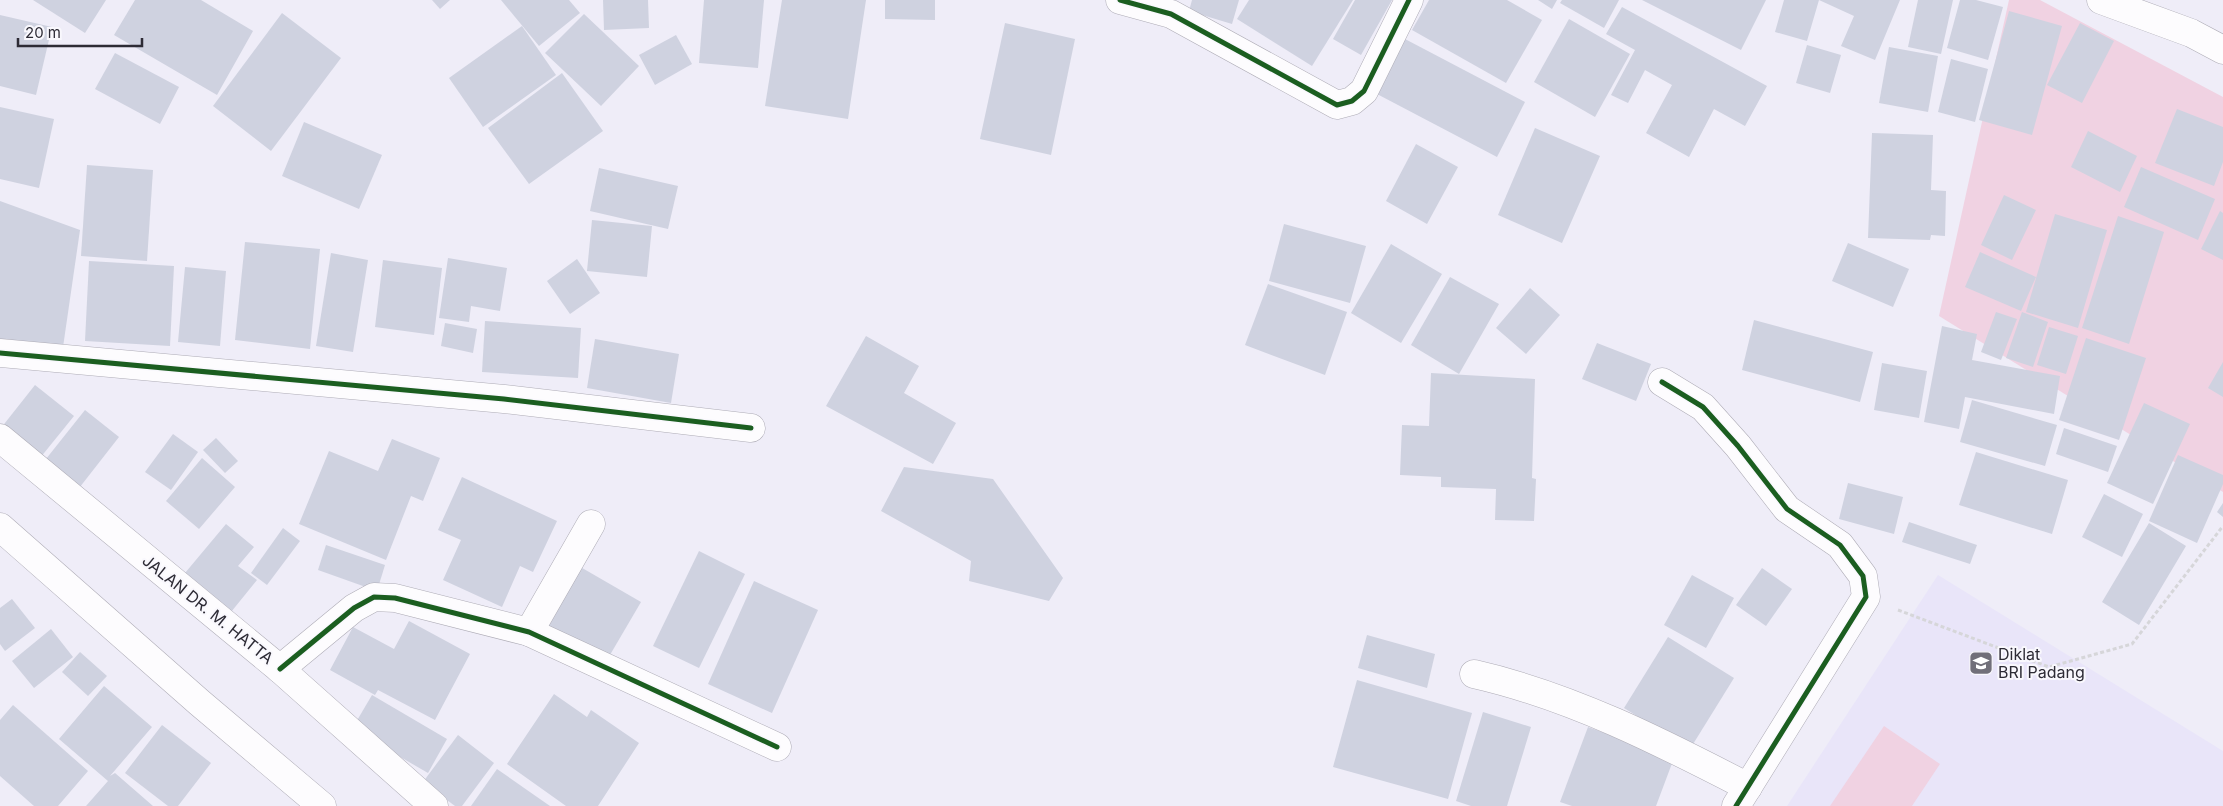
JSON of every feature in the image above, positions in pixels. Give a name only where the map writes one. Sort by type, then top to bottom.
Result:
[{"type":"street","points":[[1120,0],[1171,14],[1337,105],[1352,101],[1364,91],[1409,0]]},
{"type":"street","points":[[2101,0],[2191,32],[2223,50]]},
{"type":"street","points":[[0,353],[484,397],[751,428]]},
{"type":"street","points":[[1474,674],[1529,689],[1608,719],[1679,751],[1742,797],[1866,597],[1863,576],[1852,558],[1840,545],[1787,509],[1738,446],[1702,407],[1662,382]]},
{"type":"street","name":"JALAN DR. M. HATTA","points":[[0,438],[280,669],[434,806]]},
{"type":"street","points":[[529,632],[591,524]]},
{"type":"street","points":[[0,527],[200,703],[322,806]]},
{"type":"street","points":[[280,669],[354,608],[374,598],[395,598],[529,632],[777,747]]},
{"type":"path","points":[[1866,597],[2049,667],[2132,644],[2223,526]]},
{"type":"shaded area","points":[[2009,0],[2040,0],[2223,97],[2223,492],[1939,316]]},
{"type":"shaded area","name":"Diklat BRI Padang","points":[[1938,575],[2223,751],[2223,806],[1787,806]]},
{"type":"shaded area","points":[[1884,726],[1940,764],[1912,806],[1830,806]]},
{"type":"building","points":[[33,0],[106,0],[85,33]]},
{"type":"building","points":[[135,0],[201,0],[253,31],[217,95],[114,35]]},
{"type":"building","points":[[432,0],[450,0],[440,9]]},
{"type":"building","points":[[501,0],[569,0],[580,13],[539,46]]},
{"type":"building","points":[[603,0],[648,0],[649,28],[604,30]]},
{"type":"building","points":[[704,0],[764,0],[758,68],[699,63]]},
{"type":"building","points":[[782,0],[866,0],[848,119],[765,106]]},
{"type":"building","points":[[885,0],[935,0],[935,20],[885,19]]},
{"type":"building","points":[[1192,0],[1239,0],[1232,24],[1189,11]]},
{"type":"building","points":[[1249,0],[1353,0],[1312,66],[1237,19]]},
{"type":"building","points":[[1355,0],[1392,0],[1361,55],[1333,39]]},
{"type":"building","points":[[1429,0],[1507,0],[1542,20],[1506,83],[1412,30]]},
{"type":"building","points":[[1538,0],[1557,0],[1552,9]]},
{"type":"building","points":[[1562,0],[1619,0],[1604,28],[1560,3]]},
{"type":"building","points":[[1642,0],[1766,0],[1741,50]]},
{"type":"building","points":[[1784,0],[1819,0],[1807,41],[1775,32]]},
{"type":"building","points":[[1819,0],[1900,0],[1875,60],[1841,46],[1854,16]]},
{"type":"building","points":[[1918,0],[1953,0],[1941,54],[1908,47]]},
{"type":"building","points":[[1960,0],[1976,0],[2003,7],[1988,60],[1947,48]]},
{"type":"building","points":[[1622,7],[1767,86],[1745,126],[1714,109],[1689,157],[1646,133],[1672,85],[1645,70],[1628,103],[1611,95],[1635,50],[1606,34]]},
{"type":"building","points":[[2009,11],[2062,26],[2032,135],[1979,120]]},
{"type":"building","points":[[282,13],[341,58],[271,151],[213,106]]},
{"type":"building","points":[[584,14],[639,66],[601,106],[545,53]]},
{"type":"building","points":[[0,15],[52,27],[36,95],[0,86]]},
{"type":"building","points":[[1569,19],[1630,54],[1595,117],[1534,82]]},
{"type":"building","points":[[1005,23],[1075,39],[1051,155],[980,139]]},
{"type":"building","points":[[2080,23],[2114,41],[2082,103],[2047,85]]},
{"type":"building","points":[[522,26],[556,75],[483,127],[449,78]]},
{"type":"building","points":[[676,35],[692,64],[655,85],[639,55]]},
{"type":"building","points":[[1405,39],[1525,102],[1497,157],[1377,94]]},
{"type":"building","points":[[1807,45],[1841,55],[1830,93],[1796,83]]},
{"type":"building","points":[[1889,47],[1938,56],[1928,112],[1879,103]]},
{"type":"building","points":[[115,53],[179,87],[160,124],[95,89]]},
{"type":"building","points":[[1951,59],[1988,69],[1975,122],[1938,112]]},
{"type":"building","points":[[562,73],[603,131],[529,184],[488,128]]},
{"type":"building","points":[[0,107],[54,119],[39,188],[0,179]]},
{"type":"building","points":[[2177,109],[2223,127],[2223,162],[2214,186],[2155,163]]},
{"type":"building","points":[[304,122],[382,155],[359,209],[282,176]]},
{"type":"building","points":[[1535,128],[1600,156],[1562,243],[1498,215]]},
{"type":"building","points":[[2088,131],[2137,156],[2120,192],[2071,167]]},
{"type":"building","points":[[1872,133],[1933,135],[1931,190],[1946,191],[1945,236],[1931,235],[1930,240],[1868,238]]},
{"type":"building","points":[[1416,144],[1458,167],[1427,224],[1386,201]]},
{"type":"building","points":[[87,165],[153,170],[147,261],[81,256]]},
{"type":"building","points":[[2141,167],[2215,199],[2198,240],[2124,207]]},
{"type":"building","points":[[599,168],[678,186],[668,229],[590,211]]},
{"type":"building","points":[[2004,195],[2036,210],[2012,260],[1981,245]]},
{"type":"building","points":[[0,201],[80,230],[62,354],[0,339]]},
{"type":"building","points":[[2220,211],[2223,213],[2223,260],[2201,249]]},
{"type":"building","points":[[2055,214],[2107,230],[2078,328],[2026,312]]},
{"type":"building","points":[[2118,216],[2164,232],[2129,344],[2082,328]]},
{"type":"building","points":[[592,220],[652,226],[647,277],[587,271]]},
{"type":"building","points":[[1284,224],[1366,246],[1350,303],[1269,281]]},
{"type":"building","points":[[245,242],[320,249],[310,349],[235,340]]},
{"type":"building","points":[[1848,243],[1909,269],[1893,307],[1832,281]]},
{"type":"building","points":[[1391,244],[1442,274],[1401,343],[1351,313]]},
{"type":"building","points":[[1980,252],[2036,277],[2021,311],[1965,287]]},
{"type":"building","points":[[331,253],[368,260],[353,352],[316,346]]},
{"type":"building","points":[[448,258],[507,268],[500,311],[471,306],[469,322],[439,318]]},
{"type":"building","points":[[577,259],[600,293],[570,314],[547,281]]},
{"type":"building","points":[[383,260],[442,268],[434,335],[375,327]]},
{"type":"building","points":[[89,261],[174,266],[170,346],[85,341]]},
{"type":"building","points":[[185,267],[226,271],[220,346],[178,342]]},
{"type":"building","points":[[1450,277],[1499,304],[1459,374],[1411,345]]},
{"type":"building","points":[[1268,284],[1347,312],[1325,375],[1245,345]]},
{"type":"building","points":[[1530,288],[1560,315],[1526,354],[1496,328]]},
{"type":"building","points":[[1996,312],[2017,319],[2001,360],[1981,352]]},
{"type":"building","points":[[2022,312],[2048,322],[2033,367],[2006,358]]},
{"type":"building","points":[[1754,320],[1873,352],[1860,402],[1742,370]]},
{"type":"building","points":[[485,321],[581,328],[578,378],[482,372]]},
{"type":"building","points":[[445,323],[477,329],[473,353],[441,346]]},
{"type":"building","points":[[1942,326],[1977,334],[1972,360],[2060,376],[2054,414],[1965,397],[1959,429],[1924,422]]},
{"type":"building","points":[[2049,327],[2078,336],[2066,374],[2037,365]]},
{"type":"building","points":[[866,336],[919,366],[904,393],[956,423],[933,464],[826,406]]},
{"type":"building","points":[[2086,338],[2146,358],[2119,440],[2059,420]]},
{"type":"building","points":[[595,339],[679,354],[671,403],[587,388]]},
{"type":"building","points":[[1597,343],[1651,364],[1636,401],[1582,379]]},
{"type":"building","points":[[2223,362],[2223,397],[2208,388]]},
{"type":"building","points":[[1882,363],[1927,371],[1919,418],[1874,410]]},
{"type":"building","points":[[1431,373],[1535,379],[1532,478],[1536,479],[1534,521],[1495,520],[1496,489],[1441,487],[1441,477],[1400,475],[1402,425],[1429,426]]},
{"type":"building","points":[[35,385],[74,416],[40,458],[1,428]]},
{"type":"building","points":[[1972,400],[2057,425],[2045,466],[1960,442]]},
{"type":"building","points":[[2144,403],[2190,424],[2153,504],[2107,483]]},
{"type":"building","points":[[85,410],[119,437],[76,492],[42,464]]},
{"type":"building","points":[[2064,428],[2117,446],[2108,472],[2056,454]]},
{"type":"building","points":[[173,434],[198,452],[171,490],[145,472]]},
{"type":"building","points":[[216,438],[238,461],[225,473],[203,450]]},
{"type":"building","points":[[392,439],[440,458],[423,501],[411,496],[386,560],[299,524],[329,451],[378,471]]},
{"type":"building","points":[[1976,452],[2068,480],[2052,534],[1959,505]]},
{"type":"building","points":[[2178,455],[2223,475],[2223,484],[2197,543],[2149,521]]},
{"type":"building","points":[[202,458],[235,487],[199,529],[166,501]]},
{"type":"building","points":[[904,467],[993,479],[1063,578],[1049,601],[969,581],[971,561],[881,511]]},
{"type":"building","points":[[462,477],[557,521],[533,572],[520,566],[502,607],[443,580],[461,540],[438,530]]},
{"type":"building","points":[[1848,483],[1903,497],[1894,534],[1839,519]]},
{"type":"building","points":[[2104,494],[2143,514],[2122,557],[2082,537]]},
{"type":"building","points":[[2223,503],[2223,517],[2217,512]]},
{"type":"building","points":[[1909,522],[1977,545],[1970,564],[1902,542]]},
{"type":"building","points":[[2149,523],[2186,546],[2139,625],[2102,602]]},
{"type":"building","points":[[226,524],[254,547],[238,566],[257,580],[227,617],[180,579]]},
{"type":"building","points":[[283,528],[300,541],[267,585],[251,573]]},
{"type":"building","points":[[326,545],[385,565],[377,591],[318,570]]},
{"type":"building","points":[[699,551],[745,574],[699,668],[653,646]]},
{"type":"building","points":[[577,565],[641,602],[607,660],[543,623]]},
{"type":"building","points":[[1762,568],[1792,589],[1766,626],[1736,605]]},
{"type":"building","points":[[1692,575],[1734,598],[1706,648],[1664,625]]},
{"type":"building","points":[[754,581],[818,610],[772,713],[708,684]]},
{"type":"building","points":[[12,599],[35,628],[5,651],[0,644],[0,608]]},
{"type":"building","points":[[409,621],[470,654],[435,720],[378,690],[375,695],[330,670],[353,627],[394,649]]},
{"type":"building","points":[[51,629],[73,657],[34,688],[12,661]]},
{"type":"building","points":[[1367,635],[1435,654],[1427,688],[1358,668]]},
{"type":"building","points":[[1668,637],[1734,678],[1690,749],[1624,708]]},
{"type":"building","points":[[80,652],[107,676],[88,696],[62,672]]},
{"type":"building","points":[[1357,680],[1472,713],[1448,799],[1333,767]]},
{"type":"building","points":[[104,686],[152,727],[110,776],[115,773],[153,806],[86,806],[108,781],[59,739]]},
{"type":"building","points":[[554,694],[587,717],[591,710],[639,743],[598,806],[566,806],[507,764]]},
{"type":"building","points":[[372,695],[447,739],[428,773],[352,729]]},
{"type":"building","points":[[13,705],[88,771],[58,806],[34,806],[0,776],[0,720]]},
{"type":"building","points":[[1483,712],[1531,727],[1507,806],[1471,806],[1456,801]]},
{"type":"building","points":[[162,725],[211,763],[178,806],[168,806],[125,773]]},
{"type":"building","points":[[1588,727],[1674,758],[1656,806],[1572,806],[1560,802]]},
{"type":"building","points":[[458,735],[494,763],[462,806],[455,806],[423,782]]},
{"type":"building","points":[[497,769],[550,806],[471,806]]},
{"type":"cycle path","points":[[1120,0],[1171,14],[1337,105],[1352,101],[1364,91],[1409,0]]},
{"type":"cycle path","points":[[0,353],[504,399],[751,428]]},
{"type":"cycle path","points":[[1662,382],[1703,407],[1738,446],[1787,509],[1840,545],[1863,576],[1866,597],[1736,806]]},
{"type":"cycle path","points":[[280,669],[354,608],[374,597],[395,598],[529,632],[777,747]]},
{"type":"place","name":"Diklat BRI Padang","points":[[1981,663]]}]
